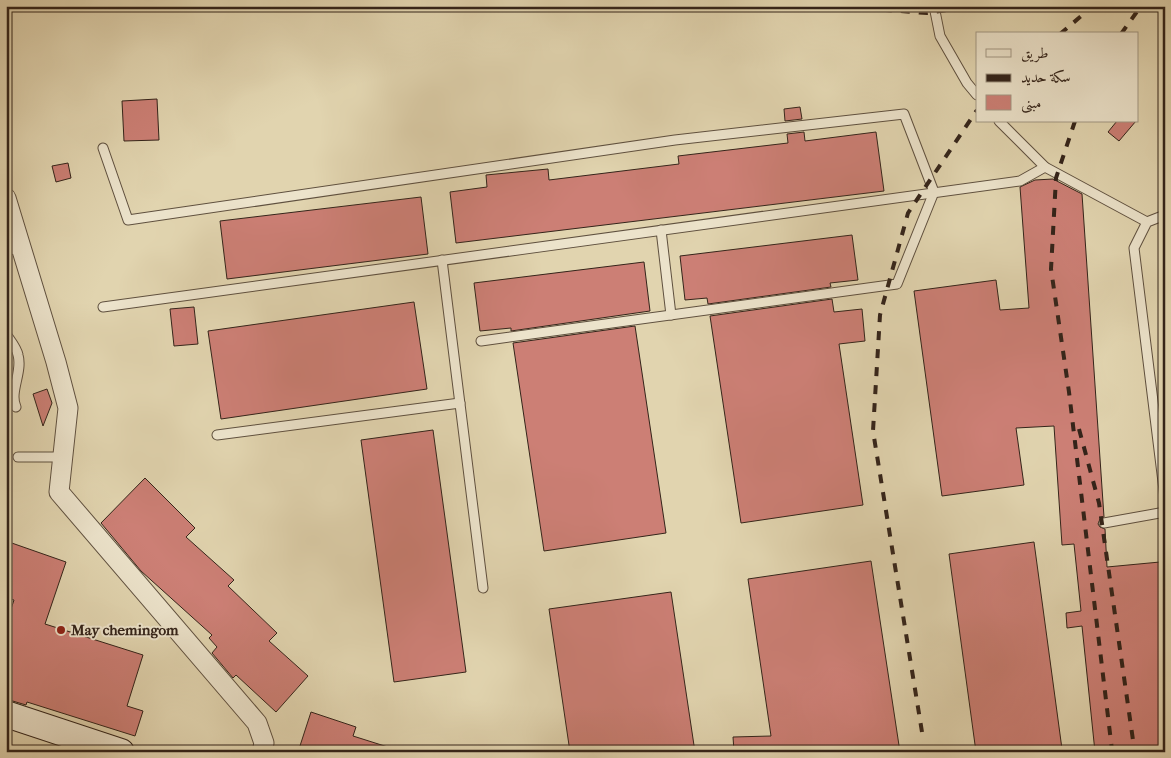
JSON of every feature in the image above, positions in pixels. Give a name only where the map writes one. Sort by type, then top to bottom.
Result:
[{"type":"street","points":[[6,198],[13,248],[56,362],[68,408],[59,492],[257,723],[264,743],[262,752]]},
{"type":"street","points":[[6,714],[121,752]]},
{"type":"lane","points":[[934,6],[940,36],[967,83],[976,94]]},
{"type":"lane","points":[[103,148],[128,220],[675,140],[904,114],[934,192],[897,284],[482,341]]},
{"type":"lane","points":[[1000,122],[1045,168],[1147,222]]},
{"type":"lane","points":[[103,307],[1020,180],[1045,168]]},
{"type":"lane","points":[[1165,215],[1147,222],[1134,248],[1165,498]]},
{"type":"lane","points":[[661,230],[670,315]]},
{"type":"lane","points":[[442,260],[483,588]]},
{"type":"lane","points":[[6,334],[18,355],[18,377],[13,401],[16,407]]},
{"type":"lane","points":[[217,435],[460,404]]},
{"type":"lane","points":[[18,457],[63,457]]},
{"type":"lane","points":[[1104,523],[1165,512]]},
{"type":"building","points":[[157,99],[159,140],[124,141],[122,101]]},
{"type":"building","points":[[800,107],[802,119],[785,121],[784,109]]},
{"type":"building","points":[[1116,122],[1135,122],[1119,141],[1108,132]]},
{"type":"building","points":[[804,132],[805,141],[876,132],[884,191],[456,243],[450,192],[487,187],[486,175],[548,169],[549,180],[679,164],[678,156],[788,143],[787,134]]},
{"type":"building","points":[[68,163],[71,178],[56,182],[52,166]]},
{"type":"building","points":[[1053,179],[1082,194],[1104,517],[1100,519],[1098,524],[1105,529],[1107,567],[1160,562],[1165,610],[1165,752],[1095,752],[1082,626],[1067,628],[1066,613],[1081,611],[1074,544],[1062,545],[1054,426],[1016,428],[1024,485],[942,496],[914,291],[996,280],[1000,310],[1029,308],[1020,187],[1035,180]]},
{"type":"building","points":[[421,197],[428,254],[227,279],[220,221]]},
{"type":"building","points":[[852,235],[858,280],[830,283],[831,287],[708,304],[707,298],[685,300],[680,256]]},
{"type":"building","points":[[644,262],[650,311],[511,331],[511,328],[480,331],[474,283]]},
{"type":"building","points":[[832,299],[834,312],[862,309],[865,341],[839,344],[863,505],[741,523],[710,316]]},
{"type":"building","points":[[414,302],[427,389],[221,419],[208,331]]},
{"type":"building","points":[[194,307],[198,344],[174,346],[170,309]]},
{"type":"building","points":[[635,326],[666,533],[544,551],[513,343]]},
{"type":"building","points":[[47,389],[52,403],[43,426],[33,394]]},
{"type":"building","points":[[433,430],[466,672],[394,682],[361,440]]},
{"type":"building","points":[[145,478],[195,528],[186,537],[234,580],[228,586],[277,633],[269,641],[308,676],[276,712],[236,675],[233,678],[212,653],[217,647],[209,638],[212,635],[141,571],[101,523]]},
{"type":"building","points":[[6,541],[66,562],[45,624],[143,655],[127,706],[143,711],[135,736],[27,702],[26,705],[6,699],[6,624],[14,600],[6,598]]},
{"type":"building","points":[[1034,542],[1062,749],[1045,752],[976,752],[949,554]]},
{"type":"building","points":[[871,561],[900,752],[734,751],[733,737],[771,736],[748,579]]},
{"type":"building","points":[[671,592],[695,752],[570,752],[549,609]]},
{"type":"building","points":[[311,712],[356,727],[353,736],[391,748],[391,752],[298,752]]},
{"type":"railway","points":[[829,6],[927,13],[973,6]]},
{"type":"railway","points":[[1062,32],[1093,6]]},
{"type":"railway","points":[[1122,32],[1141,6]]},
{"type":"railway","points":[[922,732],[873,431],[880,315],[908,213],[976,111]]},
{"type":"railway","points":[[1075,122],[1056,178],[1051,269],[1069,392],[1112,750]]},
{"type":"railway","points":[[1079,429],[1099,503],[1134,747]]},
{"type":"place","name":"May chemingom","points":[[61,630]]}]
